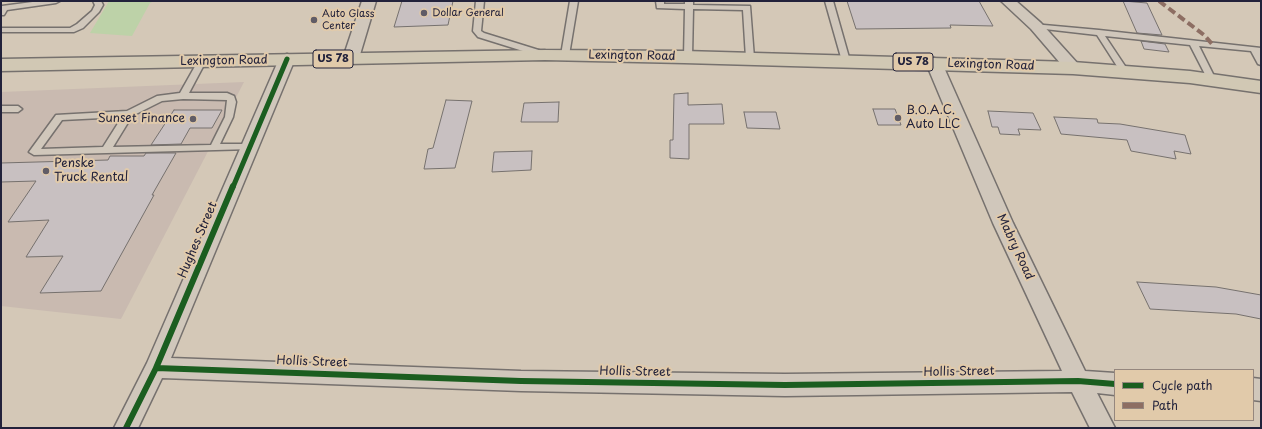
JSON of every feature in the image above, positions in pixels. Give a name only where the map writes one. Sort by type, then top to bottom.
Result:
[{"type":"highway","name":"Lexington Road","points":[[1,65],[545,55],[750,58],[1073,68],[1212,80],[1261,87]]},
{"type":"street","points":[[351,58],[369,1]]},
{"type":"street","points":[[1008,1],[1036,26],[1073,68]]},
{"type":"street","name":"Hughes Street","points":[[126,428],[156,368],[287,60]]},
{"type":"street","name":"Mabry Road","points":[[934,63],[1003,223],[1078,381],[1103,428]]},
{"type":"street","name":"Hollis Street","points":[[156,368],[521,381],[785,385],[1078,381],[1114,384]]},
{"type":"lane","points":[[1,13],[6,8],[56,1]]},
{"type":"lane","points":[[1,30],[71,30],[80,26],[95,12],[99,5],[97,1]]},
{"type":"lane","points":[[480,1],[477,31],[481,35],[545,55]]},
{"type":"lane","points":[[565,55],[574,1]]},
{"type":"lane","points":[[829,1],[846,61]]},
{"type":"lane","points":[[660,4],[747,4],[750,58]]},
{"type":"lane","points":[[688,57],[689,4]]},
{"type":"lane","points":[[1036,26],[1258,50],[1261,62]]},
{"type":"lane","points":[[1099,32],[1125,72]]},
{"type":"lane","points":[[1193,42],[1212,80]]},
{"type":"lane","points":[[183,96],[202,61]]},
{"type":"lane","points":[[214,148],[229,117],[232,102],[231,98],[227,96],[183,96],[160,98],[129,114],[59,116],[34,152],[106,150],[214,148],[249,147]]},
{"type":"lane","points":[[1,109],[18,109]]},
{"type":"lane","points":[[106,150],[129,114]]},
{"type":"shaded area","points":[[244,82],[121,319],[1,306],[1,92]]},
{"type":"green space","points":[[109,1],[154,1],[150,3],[132,36],[90,33]]},
{"type":"building","name":"Dollar General","points":[[402,1],[453,1],[448,25],[394,27]]},
{"type":"building","points":[[847,1],[979,1],[993,26],[950,25],[951,28],[856,29]]},
{"type":"building","points":[[1123,1],[1147,3],[1162,35],[1137,33]]},
{"type":"building","points":[[1141,41],[1165,44],[1169,52],[1144,49]]},
{"type":"building","points":[[688,93],[688,105],[722,104],[724,124],[689,124],[689,159],[670,158],[670,140],[673,140],[674,94]]},
{"type":"building","points":[[446,100],[472,101],[455,168],[424,169],[428,149],[433,148]]},
{"type":"building","points":[[559,102],[558,122],[521,122],[524,103]]},
{"type":"building","points":[[873,109],[895,109],[901,125],[878,125]]},
{"type":"building","name":"Sunset Finance","points":[[174,110],[222,110],[212,128],[190,128],[181,144],[151,145]]},
{"type":"building","points":[[988,111],[1033,113],[1041,130],[1018,129],[1020,135],[1000,134],[998,127],[992,127]]},
{"type":"building","points":[[744,112],[776,112],[780,129],[747,128]]},
{"type":"building","points":[[1054,117],[1097,119],[1098,123],[1120,124],[1185,135],[1191,154],[1174,151],[1176,159],[1131,151],[1127,140],[1061,134]]},
{"type":"building","points":[[532,151],[531,170],[492,172],[494,152]]},
{"type":"building","points":[[146,153],[176,153],[101,291],[40,293],[63,256],[26,257],[49,220],[8,222],[36,181],[1,182],[1,163],[108,160],[110,156],[144,156]]},
{"type":"building","points":[[1137,282],[1216,287],[1261,295],[1261,319],[1236,314],[1150,309]]},
{"type":"marked path","points":[[1159,1],[1204,35],[1212,44]]},
{"type":"cycle path","points":[[126,428],[156,368],[287,59]]},
{"type":"cycle path","points":[[156,368],[521,381],[785,385],[1078,381],[1114,384]]},
{"type":"place","name":"Dollar General","points":[[424,13]]},
{"type":"place","name":"Auto Glass Center","points":[[314,20]]},
{"type":"place","name":"B.O.A.C. Auto LLC","points":[[898,118]]},
{"type":"place","name":"Sunset Finance","points":[[193,119]]},
{"type":"place","name":"Penske Truck Rental","points":[[46,171]]}]
